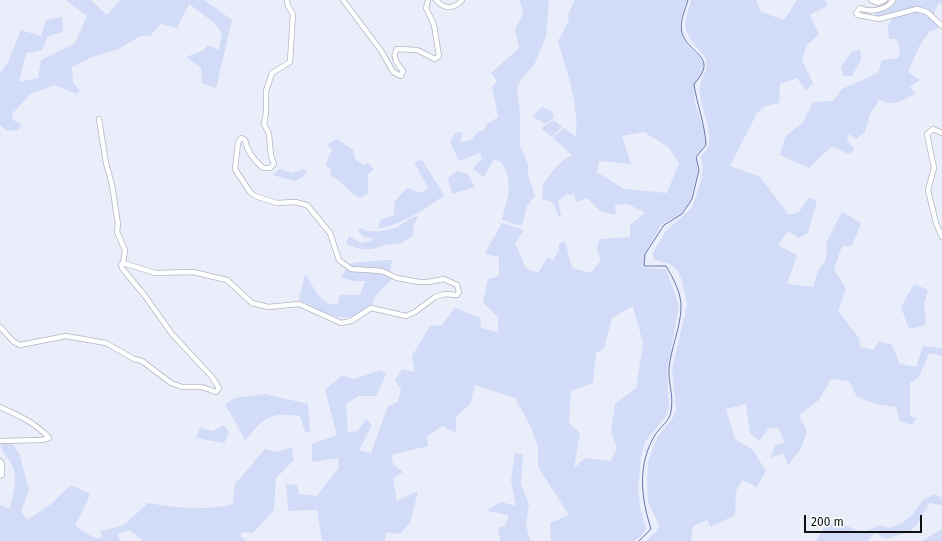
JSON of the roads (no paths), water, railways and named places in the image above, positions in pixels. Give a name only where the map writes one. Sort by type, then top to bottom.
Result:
[{"type":"street","points":[[123,263],[155,273],[187,271],[227,280],[252,303],[268,307],[299,304],[341,323],[351,321],[371,308],[406,316],[415,312],[435,297],[445,294],[457,295],[459,292],[457,285],[448,280],[419,282],[397,278],[382,271],[357,270],[346,266],[339,260],[330,233],[307,205],[295,202],[277,203],[256,196],[250,192],[235,169],[238,143],[241,138],[244,140],[252,157],[263,168],[270,168],[274,164],[271,156],[269,134],[264,124],[266,113],[266,96],[272,73],[290,62],[293,16],[288,0]]},
{"type":"street","points":[[343,0],[382,52],[393,72],[401,76],[403,71],[398,65],[395,56],[395,51],[397,49],[417,50],[435,59],[439,56],[434,25],[426,8],[428,0]]},
{"type":"street","points":[[436,0],[440,4],[449,8],[455,7],[462,0]]},
{"type":"street","points":[[871,0],[878,3],[886,0]]},
{"type":"street","points":[[893,0],[881,9],[866,11],[858,9],[856,13],[858,15],[876,19],[917,8],[927,12],[942,26]]},
{"type":"street","points":[[0,327],[14,342],[20,345],[66,336],[106,344],[134,359],[142,361],[170,383],[182,387],[202,387],[216,392],[219,388],[212,377],[172,334],[145,296],[122,268],[121,264],[123,263],[125,250],[116,232],[118,224],[99,119]]},
{"type":"street","points":[[942,133],[933,130],[927,134],[934,168],[928,190],[936,223],[942,237]]},
{"type":"street","points":[[0,407],[26,419],[38,427],[49,438],[42,440],[0,441]]},
{"type":"street","points":[[0,461],[3,471],[2,475],[0,476]]},
{"type":"waterway","points":[[639,541],[651,529],[643,493],[643,469],[649,446],[655,435],[670,415],[672,400],[669,368],[681,309],[679,292],[666,266],[644,266],[645,254],[664,225],[682,214],[692,199],[699,170],[696,157],[706,145],[694,84],[701,75],[704,67],[703,61],[685,40],[681,29],[688,0]]}]
